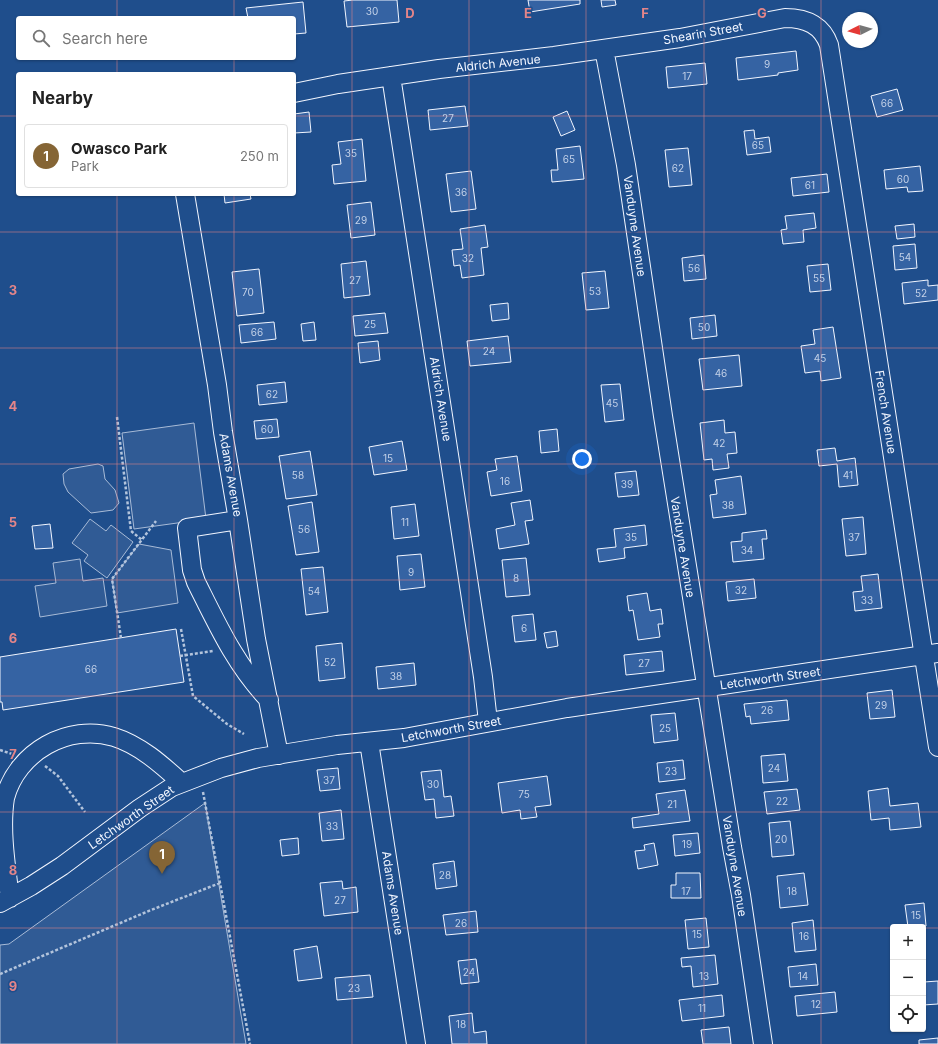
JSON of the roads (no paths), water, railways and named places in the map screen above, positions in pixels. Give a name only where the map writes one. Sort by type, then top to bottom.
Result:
[{"type":"street","name":"Shearin Street","points":[[604,49],[680,38],[785,18],[797,18],[816,26],[825,36],[829,46],[834,77]]},
{"type":"street","name":"Aldrich Avenue","points":[[296,93],[338,84],[391,76],[604,49]]},
{"type":"street","name":"Vanduyne Avenue","points":[[604,49],[626,165],[664,424],[763,1044]]},
{"type":"street","name":"Aldrich Avenue","points":[[391,76],[483,677],[488,722]]},
{"type":"street","name":"French Avenue","points":[[834,77],[931,654],[938,747]]},
{"type":"street","name":"Adams Avenue","points":[[185,196],[217,385],[231,485],[238,520],[256,638],[279,755]]},
{"type":"street","points":[[238,520],[186,528],[192,570],[196,582],[231,650],[251,682],[269,700]]},
{"type":"street","name":"Letchworth Street","points":[[5,900],[56,870],[140,808],[182,783],[229,766],[279,755],[337,745],[404,738],[488,722],[931,654]]},
{"type":"street","points":[[5,900],[3,811],[5,797],[19,769],[38,750],[64,737],[78,734],[105,735],[129,743],[164,766],[182,783]]},
{"type":"street","name":"Adams Avenue","points":[[369,742],[416,1044]]},
{"type":"place","name":"Owasco Park","points":[[162,874]]}]
